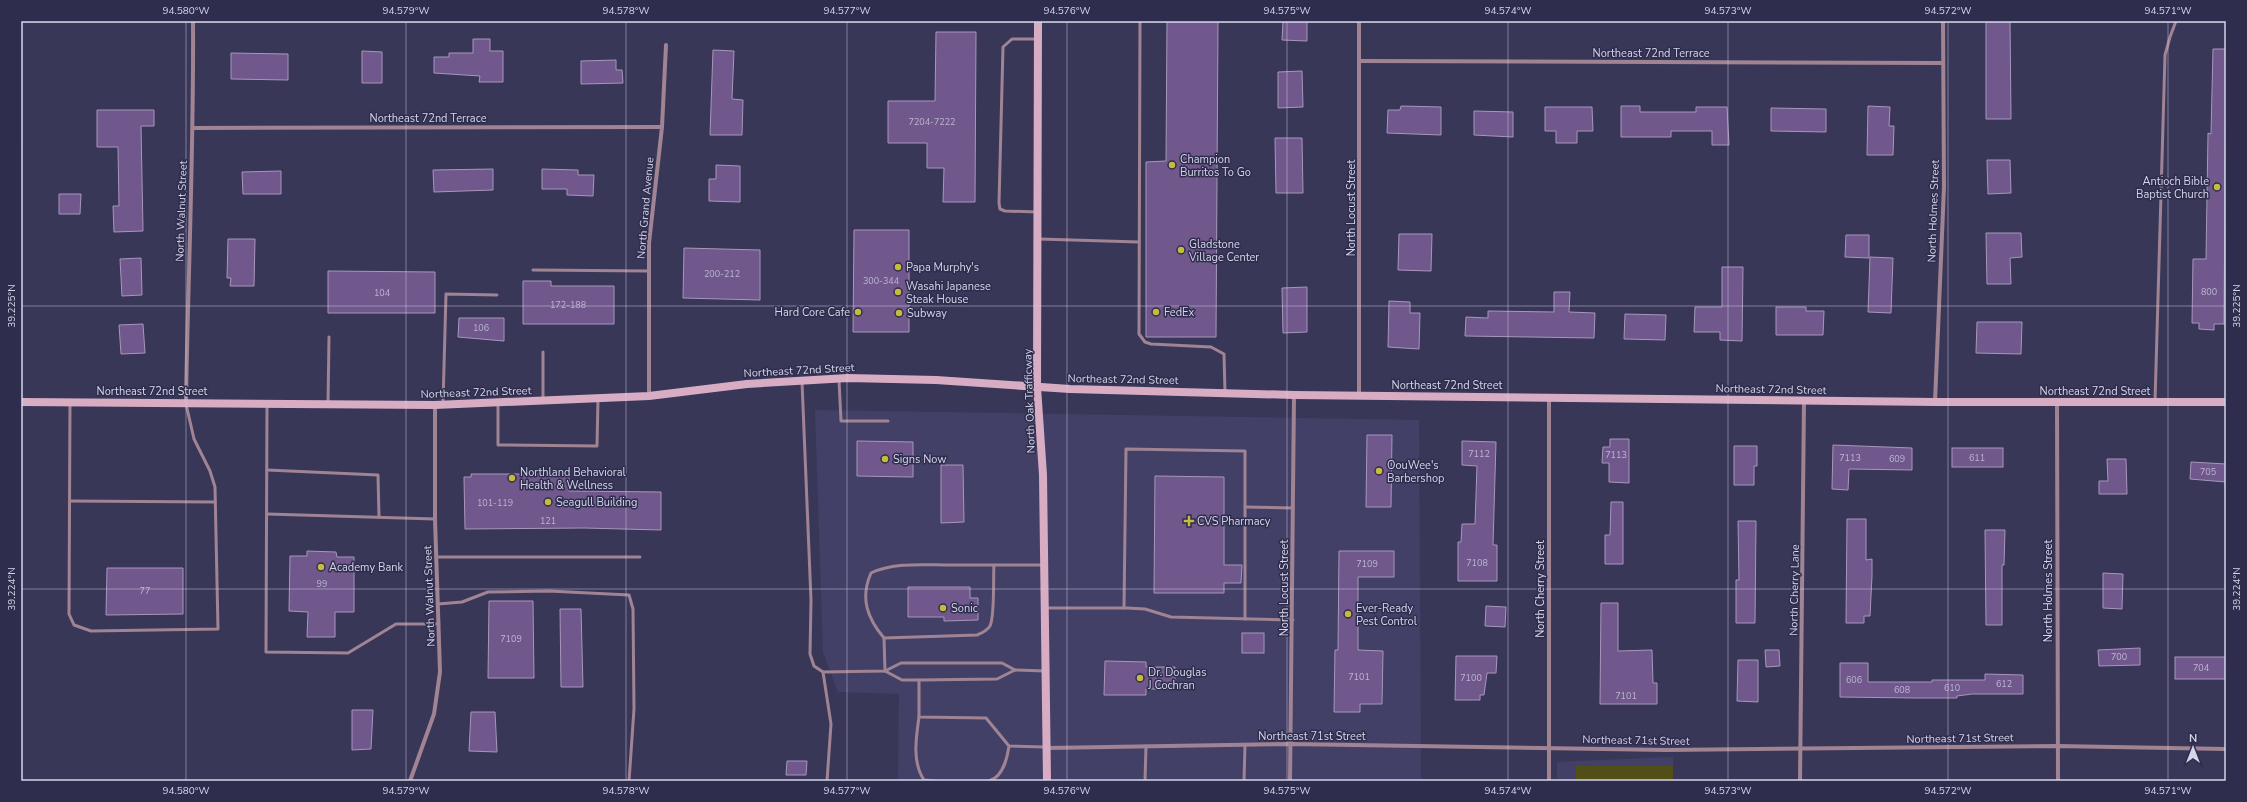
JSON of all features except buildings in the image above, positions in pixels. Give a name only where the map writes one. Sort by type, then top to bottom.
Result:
[{"type":"main road","name":"North Oak Trafficway","points":[[1038,21],[1037,387],[1043,475],[1047,781]]},
{"type":"main road","name":"Northeast 72nd Street","points":[[21,402],[439,405],[650,396],[748,384],[839,378],[936,380],[1037,387],[1294,395],[1935,402],[2226,402]]},
{"type":"street","name":"North Walnut Street","points":[[186,402],[190,210],[194,128],[193,21]]},
{"type":"street","name":"North Locust Street","points":[[1359,21],[1359,396]]},
{"type":"street","name":"North Holmes Street","points":[[1935,402],[1944,187],[1944,21]]},
{"type":"street","name":"North Grand Avenue","points":[[650,396],[649,243],[662,127],[666,45]]},
{"type":"street","name":"Northeast 72nd Terrace","points":[[1359,61],[1944,63]]},
{"type":"street","name":"Northeast 72nd Terrace","points":[[194,128],[662,127]]},
{"type":"street","name":"North Locust Street","points":[[1290,781],[1293,620],[1294,395]]},
{"type":"street","name":"North Cherry Street","points":[[1549,397],[1549,781]]},
{"type":"street","name":"North Cherry Lane","points":[[1800,781],[1804,400]]},
{"type":"street","name":"North Holmes Street","points":[[2057,402],[2058,781]]},
{"type":"street","name":"North Walnut Street","points":[[410,781],[434,714],[438,693],[440,664],[435,519],[439,405]]},
{"type":"street","name":"Northeast 71st Street","points":[[1047,748],[1290,744],[1801,750],[2057,746],[2226,749]]},
{"type":"lane","points":[[1140,21],[1139,334],[1145,342],[1151,344],[1211,347],[1224,354],[1225,392]]},
{"type":"lane","points":[[2155,402],[2165,55],[2176,21]]},
{"type":"lane","points":[[1037,212],[1005,211],[1000,208],[999,203],[1003,47],[1012,39],[1038,39]]},
{"type":"lane","points":[[1037,238],[1139,242]]},
{"type":"lane","points":[[533,270],[649,271]]},
{"type":"lane","points":[[439,405],[446,294],[497,295]]},
{"type":"lane","points":[[328,404],[329,337]]},
{"type":"lane","points":[[543,352],[543,400]]},
{"type":"lane","points":[[839,378],[841,421],[888,421]]},
{"type":"lane","points":[[802,380],[811,600],[810,654],[814,666],[823,672],[885,671],[901,663],[1002,662],[1015,670]]},
{"type":"lane","points":[[498,402],[498,445],[597,446],[598,398]]},
{"type":"lane","points":[[70,402],[69,614],[74,625],[91,631],[218,629],[215,487],[210,471],[194,439],[186,402]]},
{"type":"lane","points":[[267,403],[266,652],[348,653],[396,624],[439,624]]},
{"type":"lane","points":[[1124,608],[1126,449],[1245,451],[1245,619]]},
{"type":"lane","points":[[267,470],[378,475],[379,517]]},
{"type":"lane","points":[[70,501],[215,502]]},
{"type":"lane","points":[[1245,507],[1293,508]]},
{"type":"lane","points":[[267,514],[435,519]]},
{"type":"lane","points":[[436,557],[640,557]]},
{"type":"lane","points":[[885,671],[884,638],[872,625],[866,609],[866,586],[871,573],[884,567],[907,565],[1044,565]]},
{"type":"lane","points":[[884,638],[977,635],[984,632],[990,625],[992,617],[994,565]]},
{"type":"lane","points":[[438,604],[462,602],[488,592],[549,591],[628,595],[633,609],[634,698],[629,781]]},
{"type":"lane","points":[[1045,608],[1145,609],[1171,617],[1293,620]]},
{"type":"lane","points":[[885,671],[902,680],[997,679],[1015,670],[1046,671]]},
{"type":"lane","points":[[823,672],[831,724],[827,781]]},
{"type":"lane","points":[[919,680],[919,718],[916,759],[919,772],[924,780],[936,781]]},
{"type":"lane","points":[[919,718],[986,718],[1009,746],[1047,748]]},
{"type":"lane","points":[[1244,781],[1245,745]]},
{"type":"lane","points":[[989,781],[998,775],[1006,762],[1009,746]]},
{"type":"lane","points":[[1145,781],[1146,746]]},
{"type":"shaded area","points":[[21,21],[23,21],[23,143],[21,143]]},
{"type":"shaded area","points":[[815,410],[1419,420],[1421,781],[898,781],[899,694],[838,692],[823,652]]},
{"type":"shaded area","points":[[1673,757],[1673,781],[1557,781],[1557,762]]},
{"type":"shaded area","points":[[1576,766],[1673,766],[1673,781],[1576,781]]},
{"type":"place","name":"Champion Burritos To Go","points":[[1172,165]]},
{"type":"place","name":"Antioch Bible Baptist Church","points":[[2217,187]]},
{"type":"place","name":"Gladstone Village Center","points":[[1181,250]]},
{"type":"place","name":"Papa Murphy's","points":[[898,267]]},
{"type":"place","name":"Wasahi Japanese Steak House","points":[[898,292]]},
{"type":"place","name":"Hard Core Cafe","points":[[858,312]]},
{"type":"place","name":"FedEx","points":[[1156,312]]},
{"type":"place","name":"Subway","points":[[899,313]]},
{"type":"place","name":"Signs Now","points":[[885,459]]},
{"type":"place","name":"OouWee's Barbershop","points":[[1379,471]]},
{"type":"place","name":"Northland Behavioral Health & Wellness","points":[[512,478]]},
{"type":"place","name":"Seagull Building","points":[[548,502]]},
{"type":"place","name":"CVS Pharmacy","points":[[1189,521]]},
{"type":"place","name":"Academy Bank","points":[[321,567]]},
{"type":"place","name":"Sonic","points":[[943,608]]},
{"type":"place","name":"Ever-Ready Pest Control","points":[[1348,614]]},
{"type":"place","name":"Dr. Douglas J Cochran","points":[[1140,678]]}]
